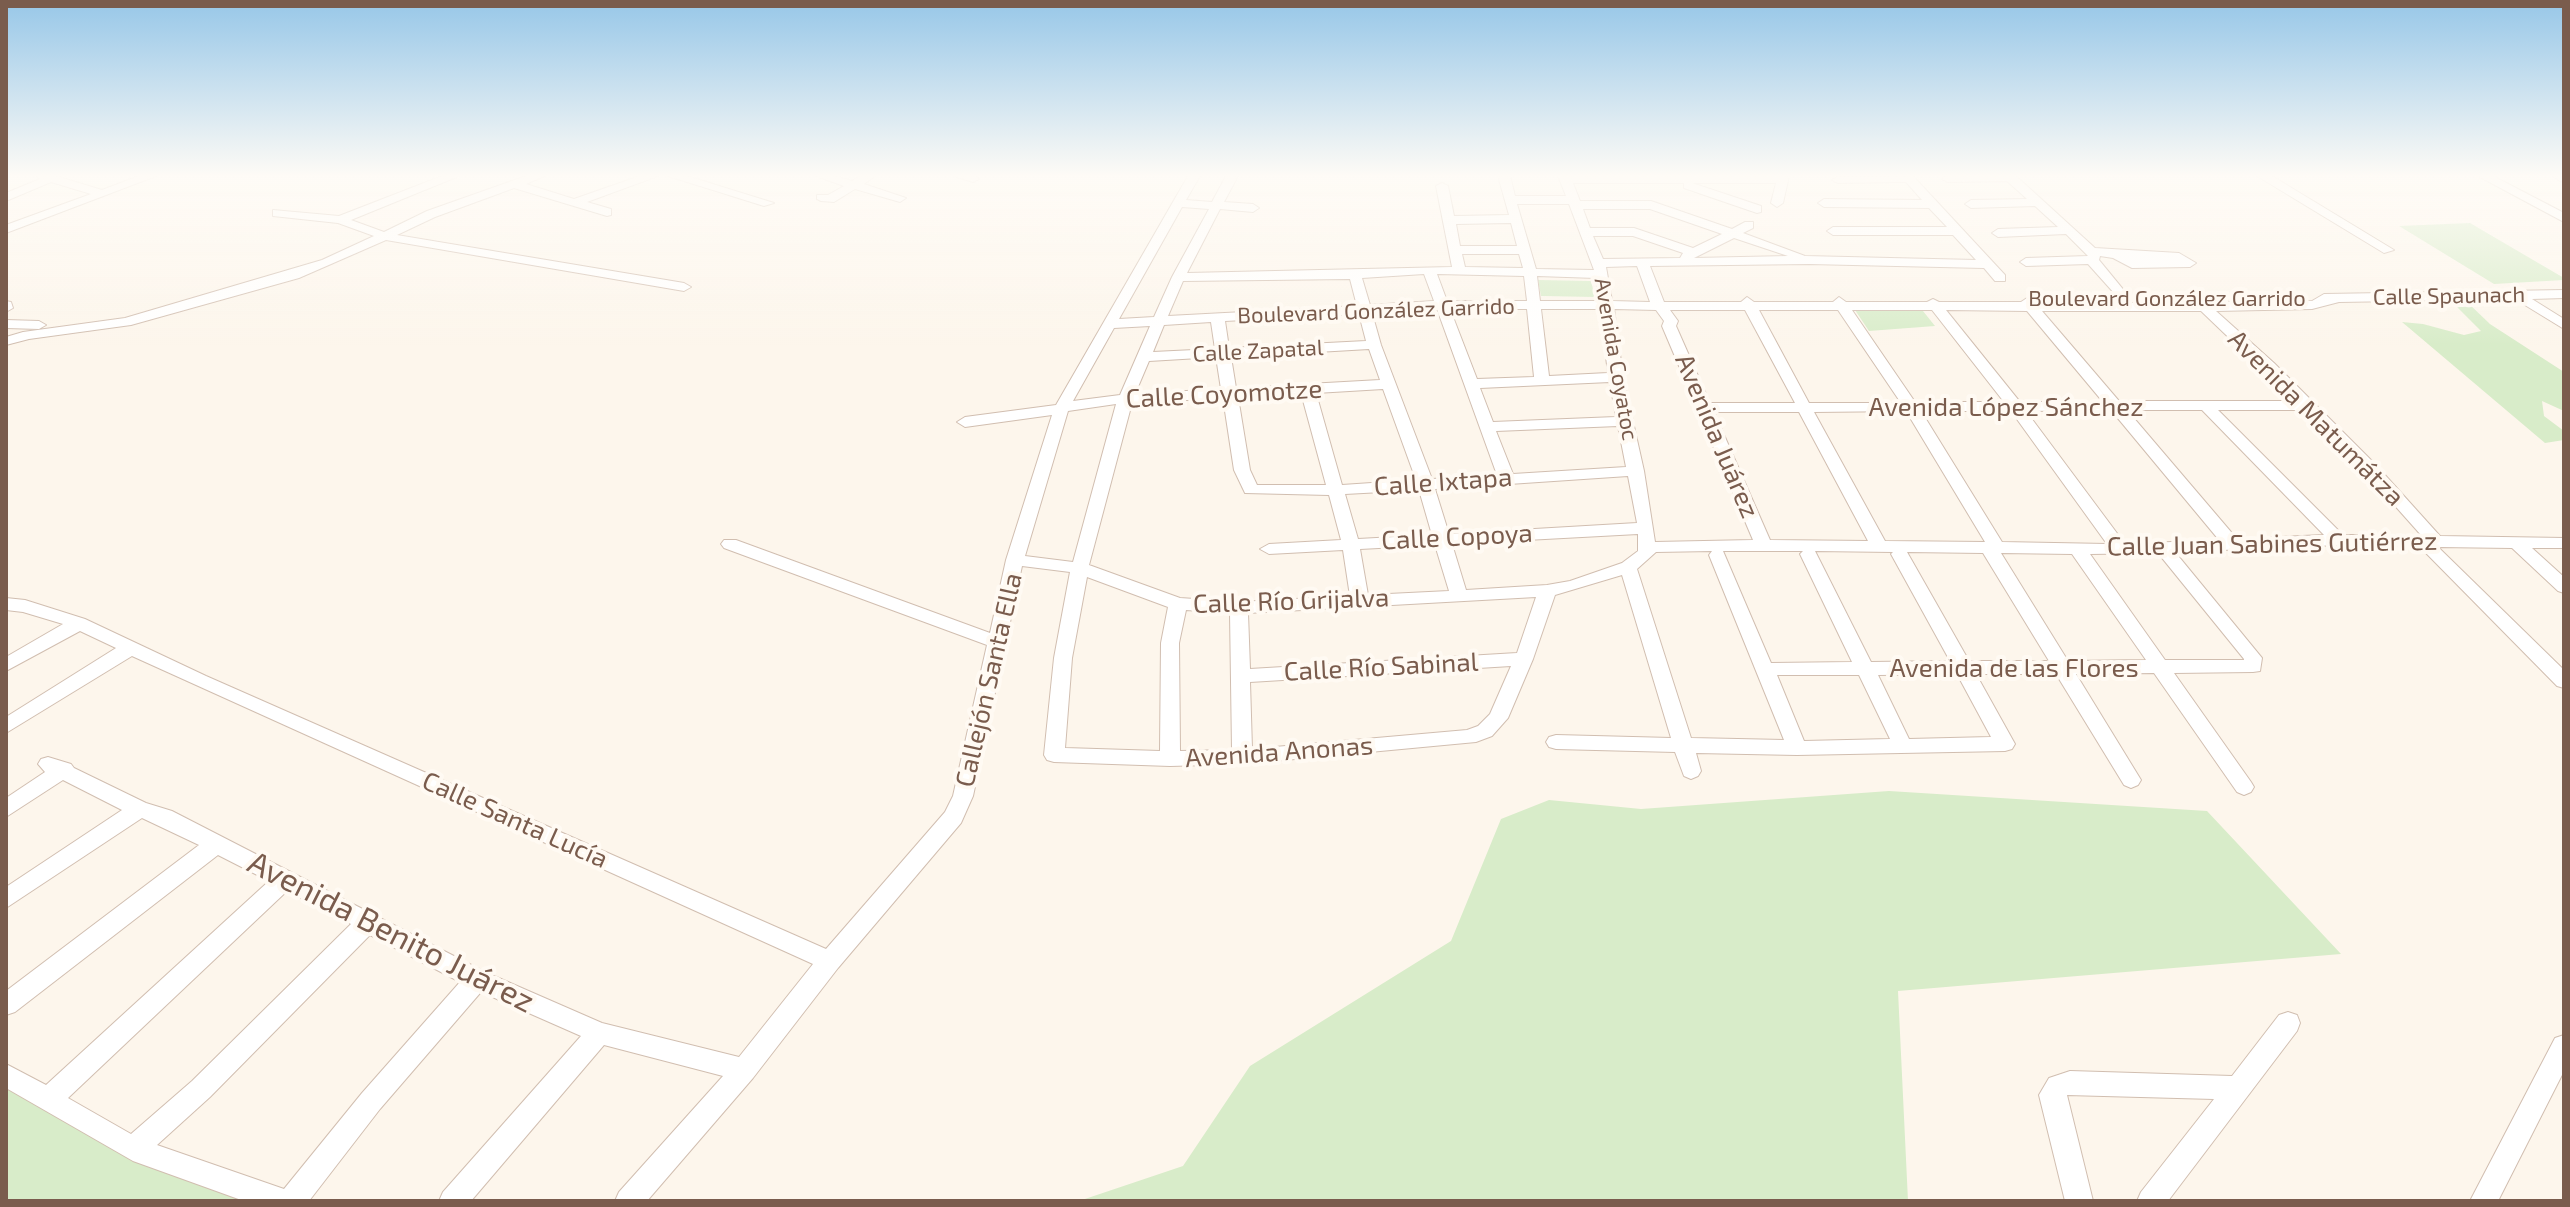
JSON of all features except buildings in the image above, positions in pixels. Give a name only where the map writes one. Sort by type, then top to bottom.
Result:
[{"type":"street","points":[[374,232],[684,287]]},
{"type":"street","points":[[6,341],[167,312],[294,275],[392,232]]},
{"type":"street","name":"Callejón Santa Ella","points":[[629,1201],[744,1070],[830,961],[953,817],[963,796],[1015,560],[1061,409],[1162,232]]},
{"type":"street","points":[[1080,568],[1125,400],[1178,277],[1202,232]]},
{"type":"street","points":[[1452,232],[1459,270]]},
{"type":"street","points":[[1520,232],[1530,272],[1542,380]]},
{"type":"street","name":"Avenida Coyatoc","points":[[1585,232],[1600,268],[1616,377],[1646,528],[1647,550]]},
{"type":"street","points":[[1635,232],[1694,253]]},
{"type":"street","points":[[1956,232],[2000,278]]},
{"type":"street","points":[[1998,233],[2014,232]]},
{"type":"street","points":[[2073,232],[2124,299]]},
{"type":"street","points":[[2358,232],[2388,250]]},
{"type":"street","points":[[1672,262],[1733,233],[1809,260]]},
{"type":"street","points":[[1455,250],[1525,250]]},
{"type":"street","points":[[2026,262],[2118,255],[2132,264],[2190,263],[2173,257]]},
{"type":"street","points":[[1178,277],[1355,275],[1429,270],[1530,272],[1642,262],[1809,260],[1987,264]]},
{"type":"street","name":"Avenida Juárez","points":[[1642,262],[1658,316],[1669,326],[1764,545]]},
{"type":"street","points":[[1429,270],[1506,478]]},
{"type":"street","points":[[1355,275],[1374,345],[1425,483],[1459,595]]},
{"type":"street","name":"Calle Spaunach","points":[[2334,299],[2564,294]]},
{"type":"street","points":[[2518,295],[2564,325]]},
{"type":"street","name":"Boulevard González Garrido","points":[[2028,303],[2124,299],[2200,303]]},
{"type":"street","name":"Boulevard González Garrido","points":[[1107,324],[1442,305],[2312,305],[2334,299]]},
{"type":"street","points":[[1934,303],[2015,406],[2120,549]]},
{"type":"street","points":[[2028,303],[2232,544]]},
{"type":"street","name":"Avenida Matumátza","points":[[2200,303],[2370,468],[2428,540],[2564,681]]},
{"type":"street","points":[[1749,304],[1879,546]]},
{"type":"street","points":[[1841,304],[1911,407],[1989,548],[2131,780]]},
{"type":"street","points":[[1217,317],[1228,394]]},
{"type":"street","points":[[6,324],[95,327]]},
{"type":"street","name":"Calle Zapatal","points":[[1142,357],[1374,345]]},
{"type":"street","points":[[1472,384],[1616,377]]},
{"type":"street","name":"Calle Coyomotze","points":[[965,422],[1061,409],[1095,401],[1388,384]]},
{"type":"street","points":[[1308,391],[1350,542],[1360,601]]},
{"type":"street","name":"Calle Ixtapa","points":[[1228,394],[1242,470],[1251,490],[1336,490],[1636,471]]},
{"type":"street","points":[[2205,405],[2338,540]]},
{"type":"street","name":"Avenida López Sánchez","points":[[1705,408],[2307,405]]},
{"type":"street","points":[[1489,427],[1626,421]]},
{"type":"street","name":"Calle Copoya","points":[[1269,549],[1350,542],[1646,528]]},
{"type":"street","name":"Calle Juan Sabines Gutiérrez","points":[[1647,550],[1764,545],[2120,549],[2338,540],[2564,543]]},
{"type":"street","points":[[2515,541],[2564,587]]},
{"type":"street","points":[[730,544],[996,642]]},
{"type":"street","name":"Avenida de las Flores","points":[[1767,669],[2253,666],[2253,658],[2162,547]]},
{"type":"street","name":"Calle Juan Sabines Gutiérrez","points":[[1647,550],[1718,555],[1967,554],[1989,548]]},
{"type":"street","points":[[2077,548],[2244,787]]},
{"type":"street","points":[[1647,550],[1628,567],[1691,771]]},
{"type":"street","points":[[1809,554],[1903,746]]},
{"type":"street","points":[[1556,742],[1797,748],[2005,744],[1900,554]]},
{"type":"street","points":[[1718,555],[1797,748]]},
{"type":"street","name":"Calle Río Grijalva","points":[[1015,560],[1080,568],[1178,604],[1239,608],[1547,591],[1573,586],[1628,567]]},
{"type":"street","name":"Avenida Anonas","points":[[1080,568],[1063,658],[1054,755],[1170,759],[1242,757],[1469,737],[1485,731],[1498,718],[1524,659]]},
{"type":"street","points":[[1524,659],[1547,591]]},
{"type":"street","name":"Calle Santa Lucía","points":[[6,604],[25,606],[79,623],[199,681],[830,961]]},
{"type":"street","points":[[1170,759],[1170,643],[1178,604]]},
{"type":"street","points":[[1239,608],[1242,757]]},
{"type":"street","points":[[6,665],[79,623]]},
{"type":"street","points":[[6,726],[129,649]]},
{"type":"street","name":"Calle Río Sabinal","points":[[1239,676],[1524,659]]},
{"type":"street","name":"Avenida Benito Juárez","points":[[6,809],[56,767],[139,809],[164,817],[477,979],[599,1033],[744,1070]]},
{"type":"street","points":[[6,899],[139,809]]},
{"type":"street","points":[[6,1005],[216,844]]},
{"type":"street","points":[[49,1099],[286,879]]},
{"type":"street","points":[[133,1149],[201,1089],[368,922]]},
{"type":"street","points":[[292,1201],[371,1101],[477,979]]},
{"type":"street","points":[[2151,1201],[2288,1023]]},
{"type":"street","points":[[453,1201],[599,1033]]},
{"type":"street","points":[[2484,1201],[2564,1046]]},
{"type":"street","points":[[6,1075],[133,1149],[281,1201]]},
{"type":"street","points":[[2079,1201],[2052,1095],[2058,1086],[2070,1082],[2240,1088]]},
{"type":"green space","points":[[2409,232],[2486,232],[2564,278],[2494,284]]},
{"type":"green space","points":[[1538,280],[1591,281],[1595,297],[1541,296]]},
{"type":"green space","points":[[2466,301],[2490,324],[2564,372],[2564,411],[2542,401],[2544,416],[2564,431],[2564,440],[2545,443],[2402,322],[2464,335],[2481,331],[2452,302]]},
{"type":"green space","points":[[1855,310],[1923,311],[1935,326],[1869,331]]},
{"type":"green space","points":[[1889,791],[2207,811],[2341,954],[1898,991],[1908,1201],[1079,1201],[1183,1166],[1250,1066],[1451,941],[1501,819],[1549,800],[1641,809]]},
{"type":"green space","points":[[6,1083],[246,1201],[6,1201]]}]
